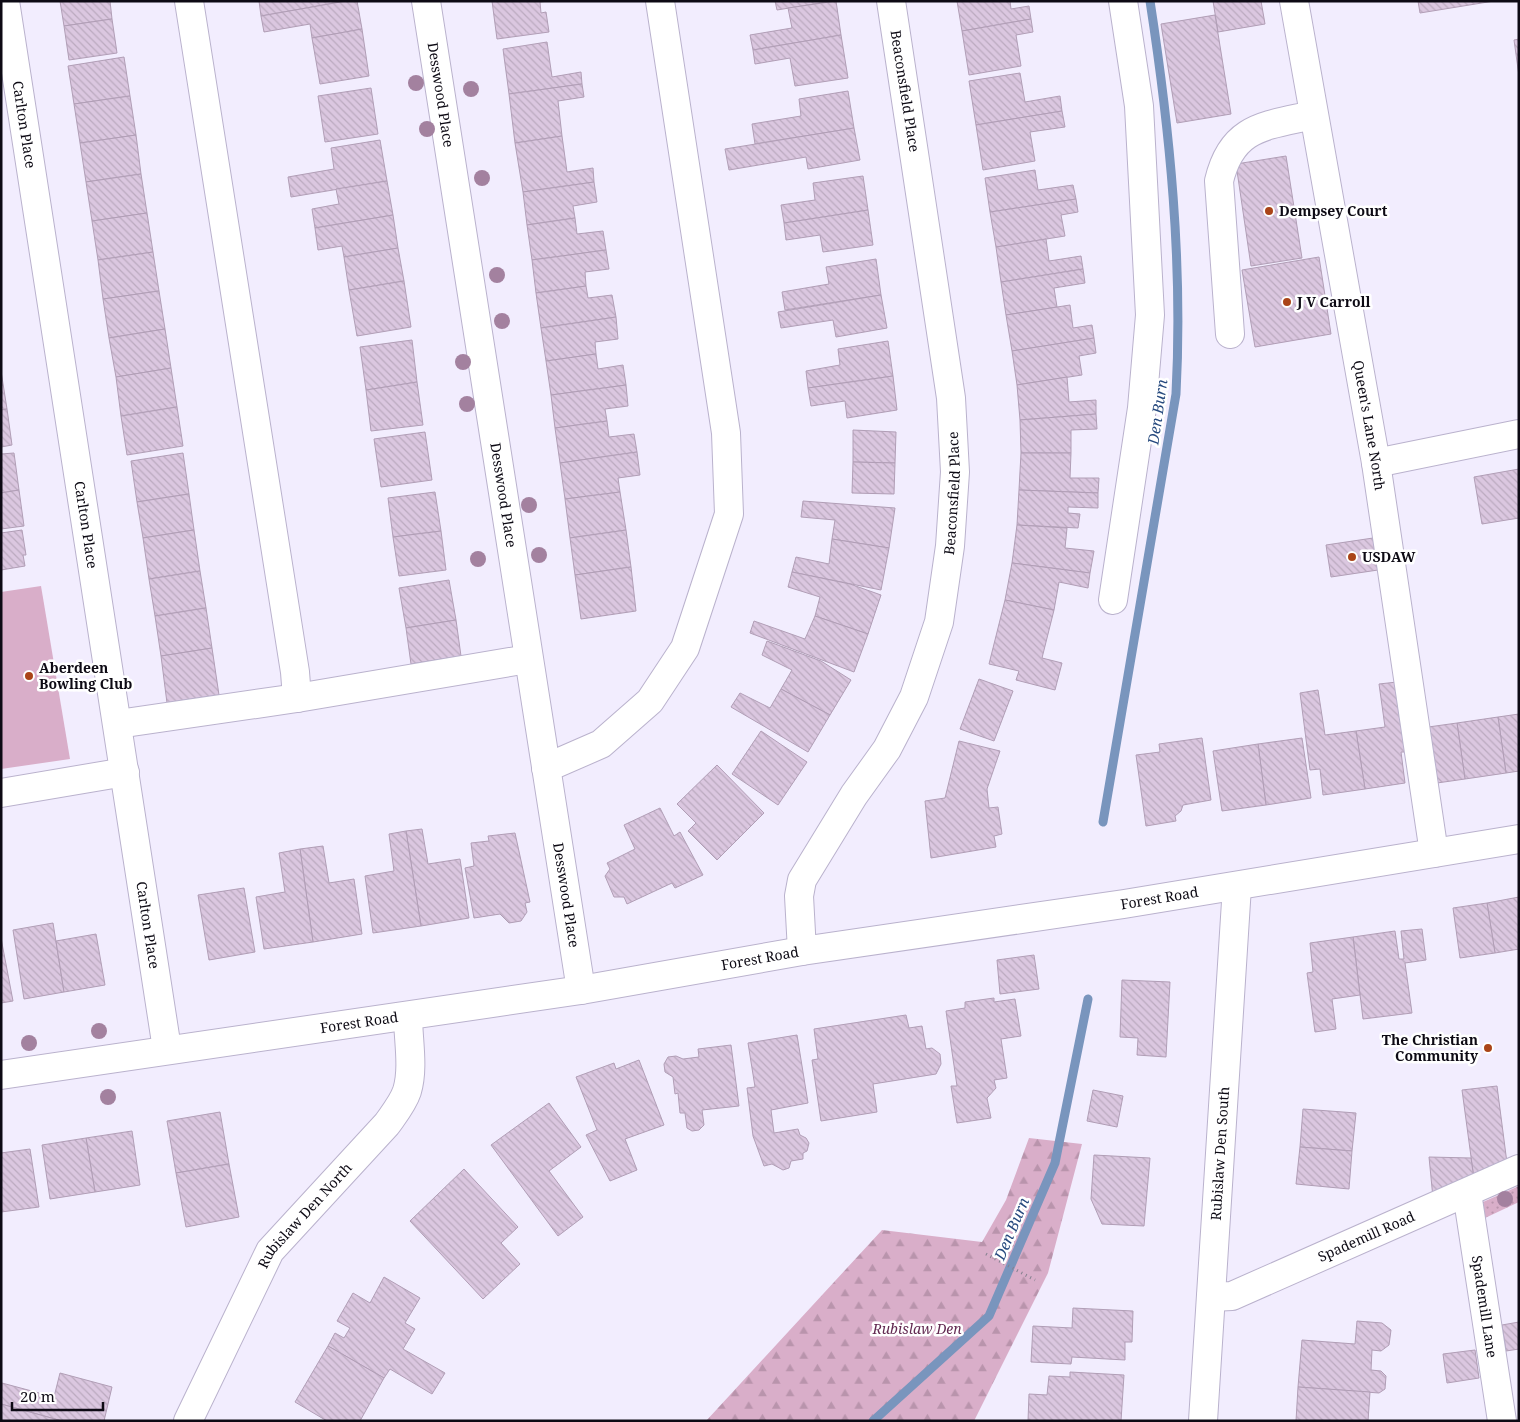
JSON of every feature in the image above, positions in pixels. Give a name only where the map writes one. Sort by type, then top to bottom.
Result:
[{"type":"street","name":"Carlton Place","points":[[5,1],[167,1049]]},
{"type":"street","points":[[189,1],[294,672],[296,698]]},
{"type":"street","name":"Desswood Place","points":[[426,1],[581,990]]},
{"type":"street","points":[[546,768],[601,744],[650,701],[685,648],[729,514],[726,433],[660,1]]},
{"type":"street","name":"Beaconsfield Place","points":[[802,952],[798,896],[802,880],[854,795],[887,749],[914,697],[939,622],[950,546],[955,472],[951,398],[891,1]]},
{"type":"street","points":[[1113,600],[1142,408],[1150,315],[1140,106],[1124,1]]},
{"type":"street","name":"Queen's Lane North","points":[[1294,1],[1376,463],[1434,853]]},
{"type":"street","points":[[1230,334],[1219,189],[1223,162],[1231,149],[1252,131],[1313,115]]},
{"type":"street","points":[[1376,463],[1519,434]]},
{"type":"street","points":[[118,724],[296,698],[528,659]]},
{"type":"street","points":[[1,793],[125,772]]},
{"type":"street","name":"Forest Road","points":[[1,1075],[167,1049],[581,990],[802,952],[1237,886],[1519,839]]},
{"type":"street","name":"Rubislaw Den South","points":[[1203,1421],[1237,886]]},
{"type":"street","name":"Rubislaw Den North","points":[[188,1421],[270,1251],[387,1124],[401,1103],[407,1091],[410,1076],[408,1016]]},
{"type":"street","name":"Spademill Road","points":[[1211,1296],[1232,1296],[1519,1169]]},
{"type":"street","name":"Spademill Lane","points":[[1467,1193],[1502,1421]]},
{"type":"path","points":[[986,1254],[1035,1280]]},
{"type":"green space","name":"Aberdeen Bowling Club","points":[[41,586],[70,759],[1,769],[1,592]]},
{"type":"green space","name":"Rubislaw Den","points":[[1029,1138],[1082,1144],[1048,1273],[974,1421],[706,1421],[882,1230],[982,1242],[1006,1200]]},
{"type":"green space","points":[[1519,1186],[1519,1202],[1485,1218],[1483,1202]]},
{"type":"building","points":[[60,1],[110,1],[112,19],[64,26]]},
{"type":"building","points":[[259,1],[346,1],[261,16]]},
{"type":"building","points":[[346,1],[357,1],[362,29],[312,38],[310,24],[264,32],[261,16]]},
{"type":"building","points":[[492,1],[548,1],[540,2],[541,13],[546,12],[549,32],[497,39]]},
{"type":"building","points":[[775,1],[832,1],[777,10]]},
{"type":"building","points":[[836,1],[841,35],[753,50],[750,35],[792,28],[788,8]]},
{"type":"building","points":[[957,1],[1010,1],[1011,9],[1029,6],[1031,19],[962,31]]},
{"type":"building","points":[[1213,1],[1261,1],[1265,24],[1218,32]]},
{"type":"building","points":[[1418,1],[1494,1],[1420,13]]},
{"type":"building","points":[[1215,15],[1231,114],[1177,123],[1161,24]]},
{"type":"building","points":[[112,19],[117,53],[69,60],[64,26]]},
{"type":"building","points":[[1031,19],[1033,32],[1016,35],[1021,66],[969,75],[962,31]]},
{"type":"building","points":[[362,29],[369,76],[320,84],[312,38]]},
{"type":"building","points":[[841,35],[848,78],[795,86],[790,58],[755,64],[753,50]]},
{"type":"building","points":[[1519,39],[1519,76],[1514,40]]},
{"type":"building","points":[[547,42],[552,77],[581,72],[582,84],[509,94],[503,49]]},
{"type":"building","points":[[124,57],[130,96],[74,104],[68,66]]},
{"type":"building","points":[[1020,73],[1025,102],[1060,96],[1062,111],[976,125],[969,81]]},
{"type":"building","points":[[582,84],[584,97],[558,101],[562,136],[515,143],[509,94]]},
{"type":"building","points":[[371,88],[378,134],[325,142],[318,96]]},
{"type":"building","points":[[848,91],[854,128],[755,144],[752,124],[801,116],[799,99]]},
{"type":"building","points":[[130,96],[136,135],[80,143],[74,104]]},
{"type":"building","points":[[1062,111],[1065,127],[1030,132],[1035,161],[983,170],[976,125]]},
{"type":"building","points":[[854,128],[860,160],[808,169],[806,157],[729,170],[725,149]]},
{"type":"building","points":[[136,135],[141,174],[86,182],[80,143]]},
{"type":"building","points":[[562,136],[567,172],[593,168],[594,182],[523,192],[515,143]]},
{"type":"building","points":[[380,140],[387,181],[291,197],[288,177],[334,169],[331,148]]},
{"type":"building","name":"Dempsey Court","points":[[1286,156],[1302,258],[1251,266],[1236,164]]},
{"type":"building","points":[[1035,170],[1038,190],[1073,185],[1076,199],[990,212],[985,178]]},
{"type":"building","points":[[141,174],[147,213],[92,221],[86,182]]},
{"type":"building","points":[[863,176],[868,210],[784,223],[781,205],[815,200],[813,183]]},
{"type":"building","points":[[387,181],[393,215],[315,228],[312,209],[339,204],[336,189]]},
{"type":"building","points":[[594,182],[597,202],[573,206],[575,218],[527,225],[523,192]]},
{"type":"building","points":[[1076,199],[1078,212],[1061,215],[1065,236],[996,247],[990,212]]},
{"type":"building","points":[[868,210],[873,245],[823,252],[820,235],[786,240],[784,223]]},
{"type":"building","points":[[147,213],[153,252],[98,260],[92,221]]},
{"type":"building","points":[[393,215],[398,248],[344,257],[342,246],[318,250],[315,228]]},
{"type":"building","points":[[575,218],[577,234],[603,231],[606,250],[532,260],[527,225]]},
{"type":"building","points":[[1046,239],[1049,261],[1081,256],[1083,269],[1001,282],[996,247]]},
{"type":"building","points":[[398,248],[404,281],[349,290],[344,257]]},
{"type":"building","points":[[606,250],[609,269],[585,272],[586,286],[536,293],[532,260]]},
{"type":"building","points":[[153,252],[159,291],[103,299],[98,260]]},
{"type":"building","name":"J V Carroll","points":[[1319,257],[1331,334],[1255,347],[1242,270]]},
{"type":"building","points":[[876,259],[881,295],[785,310],[782,292],[829,284],[826,267]]},
{"type":"building","points":[[1083,269],[1085,283],[1054,288],[1057,307],[1006,315],[1001,282]]},
{"type":"building","points":[[404,281],[411,327],[357,336],[349,290]]},
{"type":"building","points":[[586,286],[588,298],[612,295],[616,317],[541,328],[536,293]]},
{"type":"building","points":[[159,291],[165,329],[109,338],[103,299]]},
{"type":"building","points":[[881,295],[887,328],[836,337],[833,320],[781,328],[778,312]]},
{"type":"building","points":[[1070,305],[1073,328],[1092,325],[1094,338],[1012,351],[1006,315]]},
{"type":"building","points":[[616,317],[618,339],[595,342],[596,354],[546,361],[541,328]]},
{"type":"building","points":[[165,329],[171,368],[116,377],[109,338]]},
{"type":"building","points":[[1094,338],[1096,353],[1079,356],[1082,375],[1017,385],[1012,351]]},
{"type":"building","points":[[412,340],[417,382],[366,390],[360,347]]},
{"type":"building","points":[[888,341],[893,376],[808,388],[806,371],[840,365],[838,349]]},
{"type":"building","points":[[596,354],[598,369],[623,365],[626,385],[551,395],[546,361]]},
{"type":"building","points":[[171,368],[177,407],[121,416],[116,377]]},
{"type":"building","points":[[1,371],[7,409],[1,410]]},
{"type":"building","points":[[893,376],[897,410],[847,418],[845,401],[811,406],[808,388]]},
{"type":"building","points":[[1067,377],[1069,402],[1096,400],[1096,414],[1020,420],[1017,385]]},
{"type":"building","points":[[417,382],[423,425],[371,431],[366,390]]},
{"type":"building","points":[[626,385],[628,406],[605,409],[607,421],[555,428],[551,395]]},
{"type":"building","points":[[177,407],[183,446],[127,455],[121,416]]},
{"type":"building","points":[[7,409],[12,445],[1,447],[1,410]]},
{"type":"building","points":[[1096,414],[1097,429],[1071,430],[1071,453],[1021,453],[1020,420]]},
{"type":"building","points":[[607,421],[609,437],[634,434],[637,452],[560,463],[555,428]]},
{"type":"building","points":[[853,430],[896,432],[895,463],[853,462]]},
{"type":"building","points":[[425,432],[432,480],[381,487],[374,439]]},
{"type":"building","points":[[637,452],[640,475],[618,478],[620,492],[565,499],[560,463]]},
{"type":"building","points":[[14,453],[19,490],[1,493],[1,454]]},
{"type":"building","points":[[183,453],[189,494],[137,502],[131,461]]},
{"type":"building","points":[[1021,453],[1071,453],[1070,478],[1099,478],[1098,493],[1019,490]]},
{"type":"building","points":[[853,462],[895,463],[894,494],[852,493]]},
{"type":"building","points":[[1519,469],[1519,518],[1482,524],[1474,477]]},
{"type":"building","points":[[19,490],[24,526],[1,529],[1,493]]},
{"type":"building","points":[[1019,490],[1098,493],[1098,508],[1068,507],[1068,513],[1080,514],[1078,528],[1017,525]]},
{"type":"building","points":[[435,492],[441,531],[393,537],[388,498]]},
{"type":"building","points":[[620,492],[626,530],[570,538],[565,499]]},
{"type":"building","points":[[189,494],[194,530],[143,538],[137,502]]},
{"type":"building","points":[[803,501],[895,508],[889,548],[832,539],[835,520],[801,517]]},
{"type":"building","points":[[1017,525],[1067,528],[1065,548],[1094,551],[1090,573],[1012,563]]},
{"type":"building","points":[[22,530],[26,555],[23,555],[25,566],[1,570],[1,533]]},
{"type":"building","points":[[194,530],[200,571],[149,579],[143,538]]},
{"type":"building","points":[[626,530],[631,567],[575,575],[570,538]]},
{"type":"building","points":[[441,531],[446,570],[399,576],[393,537]]},
{"type":"building","name":"USDAW","points":[[1373,538],[1378,570],[1331,577],[1326,545]]},
{"type":"building","points":[[832,539],[889,548],[881,590],[792,572],[796,557],[829,564]]},
{"type":"building","points":[[1012,563],[1090,573],[1088,588],[1059,582],[1054,610],[1005,600]]},
{"type":"building","points":[[631,567],[636,611],[581,619],[575,575]]},
{"type":"building","points":[[200,571],[206,608],[155,616],[149,579]]},
{"type":"building","points":[[792,572],[850,584],[881,595],[868,634],[815,616],[820,597],[788,587]]},
{"type":"building","points":[[449,580],[456,620],[406,628],[399,588]]},
{"type":"building","points":[[1005,600],[1054,610],[1042,658],[1062,663],[1055,690],[1016,680],[1019,671],[989,664]]},
{"type":"building","points":[[206,608],[212,648],[161,656],[155,616]]},
{"type":"building","points":[[815,616],[868,634],[854,672],[750,633],[754,621],[805,639]]},
{"type":"building","points":[[456,620],[461,656],[411,664],[406,628]]},
{"type":"building","points":[[767,641],[821,661],[851,680],[830,715],[781,689],[792,670],[762,655]]},
{"type":"building","points":[[212,648],[219,695],[167,703],[161,656]]},
{"type":"building","points":[[979,679],[1013,691],[994,741],[960,729]]},
{"type":"building","points":[[1397,682],[1408,752],[1401,752],[1405,783],[1365,789],[1356,731],[1385,727],[1379,684]]},
{"type":"building","points":[[781,689],[830,715],[808,752],[731,707],[740,693],[770,708]]},
{"type":"building","points":[[1318,690],[1325,735],[1356,731],[1365,789],[1323,795],[1320,769],[1310,770],[1300,693]]},
{"type":"building","points":[[1519,714],[1519,771],[1506,773],[1498,717]]},
{"type":"building","points":[[1498,717],[1506,773],[1465,779],[1457,723]]},
{"type":"building","points":[[1457,723],[1465,779],[1423,785],[1414,729]]},
{"type":"building","points":[[761,731],[807,762],[778,805],[732,774]]},
{"type":"building","points":[[1202,738],[1211,800],[1183,805],[1181,811],[1175,816],[1176,821],[1146,826],[1136,755],[1160,752],[1159,744]]},
{"type":"building","points":[[1302,738],[1311,798],[1266,805],[1258,744]]},
{"type":"building","points":[[959,741],[1000,751],[987,789],[989,808],[998,807],[1002,834],[994,836],[996,847],[931,858],[925,801],[945,798]]},
{"type":"building","points":[[1258,744],[1266,805],[1222,811],[1213,751]]},
{"type":"building","points":[[717,765],[764,813],[717,860],[688,831],[696,823],[677,804]]},
{"type":"building","points":[[660,808],[674,836],[680,832],[703,875],[675,888],[672,883],[627,904],[624,897],[614,897],[605,876],[610,869],[607,863],[635,849],[624,825]]},
{"type":"building","points":[[422,829],[428,864],[460,859],[469,918],[421,926],[406,831]]},
{"type":"building","points":[[406,831],[421,926],[373,933],[365,876],[394,871],[389,834]]},
{"type":"building","points":[[515,833],[530,902],[525,903],[527,912],[521,921],[509,923],[500,914],[474,918],[465,868],[474,866],[471,843],[489,841],[488,836]]},
{"type":"building","points":[[323,846],[329,883],[354,879],[362,934],[313,942],[300,849]]},
{"type":"building","points":[[300,849],[313,942],[264,949],[256,897],[285,892],[279,853]]},
{"type":"building","points":[[244,888],[255,952],[209,960],[198,895]]},
{"type":"building","points":[[1519,897],[1519,949],[1495,953],[1487,903]]},
{"type":"building","points":[[1487,903],[1495,953],[1460,958],[1453,908]]},
{"type":"building","points":[[53,923],[64,992],[24,999],[13,930]]},
{"type":"building","points":[[1422,929],[1426,960],[1405,963],[1412,1013],[1363,1019],[1353,937],[1395,931],[1399,959],[1404,959],[1401,931]]},
{"type":"building","points":[[96,934],[105,985],[64,992],[56,941]]},
{"type":"building","points":[[1353,937],[1360,995],[1332,999],[1336,1029],[1315,1032],[1307,973],[1313,972],[1310,943]]},
{"type":"building","points":[[1,938],[13,1001],[1,1003]]},
{"type":"building","points":[[1034,955],[1039,989],[1000,994],[997,960]]},
{"type":"building","points":[[1122,980],[1170,982],[1166,1057],[1137,1055],[1138,1038],[1120,1037]]},
{"type":"building","points":[[994,998],[994,1002],[1015,999],[1021,1036],[1001,1039],[1007,1078],[994,1080],[996,1088],[987,1098],[991,1118],[957,1123],[951,1086],[957,1086],[946,1011],[965,1008],[965,1002]]},
{"type":"building","points":[[906,1015],[909,1028],[922,1026],[926,1049],[932,1048],[940,1054],[941,1064],[936,1074],[873,1084],[877,1112],[821,1121],[812,1060],[818,1059],[814,1029]]},
{"type":"building","points":[[797,1035],[808,1103],[771,1110],[774,1133],[798,1129],[800,1135],[806,1138],[809,1143],[807,1151],[803,1153],[803,1159],[791,1161],[789,1168],[783,1170],[772,1164],[764,1166],[753,1136],[747,1088],[755,1087],[748,1043]]},
{"type":"building","points":[[731,1045],[739,1106],[702,1110],[704,1125],[699,1130],[692,1131],[687,1128],[685,1113],[680,1113],[678,1093],[675,1094],[673,1077],[665,1072],[664,1064],[668,1057],[676,1056],[683,1059],[699,1057],[698,1049]]},
{"type":"building","points":[[639,1060],[664,1125],[625,1139],[637,1170],[610,1181],[586,1135],[597,1130],[576,1077],[614,1063],[616,1069]]},
{"type":"building","points":[[1497,1086],[1507,1163],[1474,1179],[1462,1090]]},
{"type":"building","points":[[1093,1090],[1123,1096],[1117,1127],[1087,1121]]},
{"type":"building","points":[[549,1103],[581,1147],[549,1171],[583,1217],[558,1236],[491,1145]]},
{"type":"building","points":[[1303,1109],[1356,1113],[1352,1151],[1300,1147]]},
{"type":"building","points":[[220,1112],[229,1164],[176,1173],[167,1121]]},
{"type":"building","points":[[132,1131],[140,1185],[95,1192],[86,1138]]},
{"type":"building","points":[[86,1138],[95,1192],[50,1199],[42,1145]]},
{"type":"building","points":[[1300,1147],[1352,1151],[1349,1189],[1296,1184]]},
{"type":"building","points":[[30,1149],[39,1207],[1,1212],[1,1153]]},
{"type":"building","points":[[1094,1155],[1150,1158],[1144,1226],[1102,1224],[1091,1199]]},
{"type":"building","points":[[1429,1157],[1471,1158],[1474,1179],[1433,1198]]},
{"type":"building","points":[[229,1164],[239,1217],[186,1227],[176,1173]]},
{"type":"building","points":[[464,1169],[518,1227],[501,1243],[520,1264],[483,1299],[410,1221]]},
{"type":"building","points":[[384,1277],[420,1298],[405,1323],[415,1329],[403,1349],[445,1373],[432,1394],[390,1369],[384,1378],[328,1346],[335,1333],[344,1338],[350,1328],[337,1321],[353,1293],[370,1303]]},
{"type":"building","points":[[1073,1308],[1133,1311],[1132,1342],[1125,1342],[1125,1360],[1072,1357],[1071,1364],[1031,1362],[1033,1326],[1072,1328]]},
{"type":"building","points":[[1357,1321],[1382,1323],[1391,1330],[1389,1345],[1381,1351],[1372,1350],[1371,1370],[1381,1371],[1386,1376],[1385,1389],[1379,1393],[1298,1387],[1302,1340],[1355,1344]]},
{"type":"building","points":[[1519,1322],[1519,1349],[1506,1351],[1502,1325]]},
{"type":"building","points":[[328,1346],[384,1378],[360,1421],[327,1421],[295,1402]]},
{"type":"building","points":[[1475,1350],[1479,1378],[1447,1383],[1443,1354]]},
{"type":"building","points":[[1070,1372],[1124,1375],[1121,1421],[1028,1421],[1029,1394],[1047,1395],[1049,1376],[1070,1377]]},
{"type":"building","points":[[60,1373],[112,1387],[104,1421],[62,1421],[1,1404],[2,1383],[54,1397]]},
{"type":"building","points":[[1298,1387],[1370,1392],[1368,1421],[1296,1421]]},
{"type":"building","points":[[1,1404],[62,1421],[1,1421]]},
{"type":"waterway","name":"Den Burn","points":[[1103,822],[1176,394],[1178,296],[1173,197],[1169,148],[1150,1]]},
{"type":"waterway","name":"Den Burn","points":[[873,1421],[989,1316],[1055,1163],[1088,999]]},
{"type":"place","name":"Dempsey Court","points":[[1269,211]]},
{"type":"place","name":"J V Carroll","points":[[1287,302]]},
{"type":"place","name":"USDAW","points":[[1352,557]]},
{"type":"place","name":"Aberdeen Bowling Club","points":[[29,676]]},
{"type":"place","name":"The Christian Community","points":[[1488,1048]]}]
